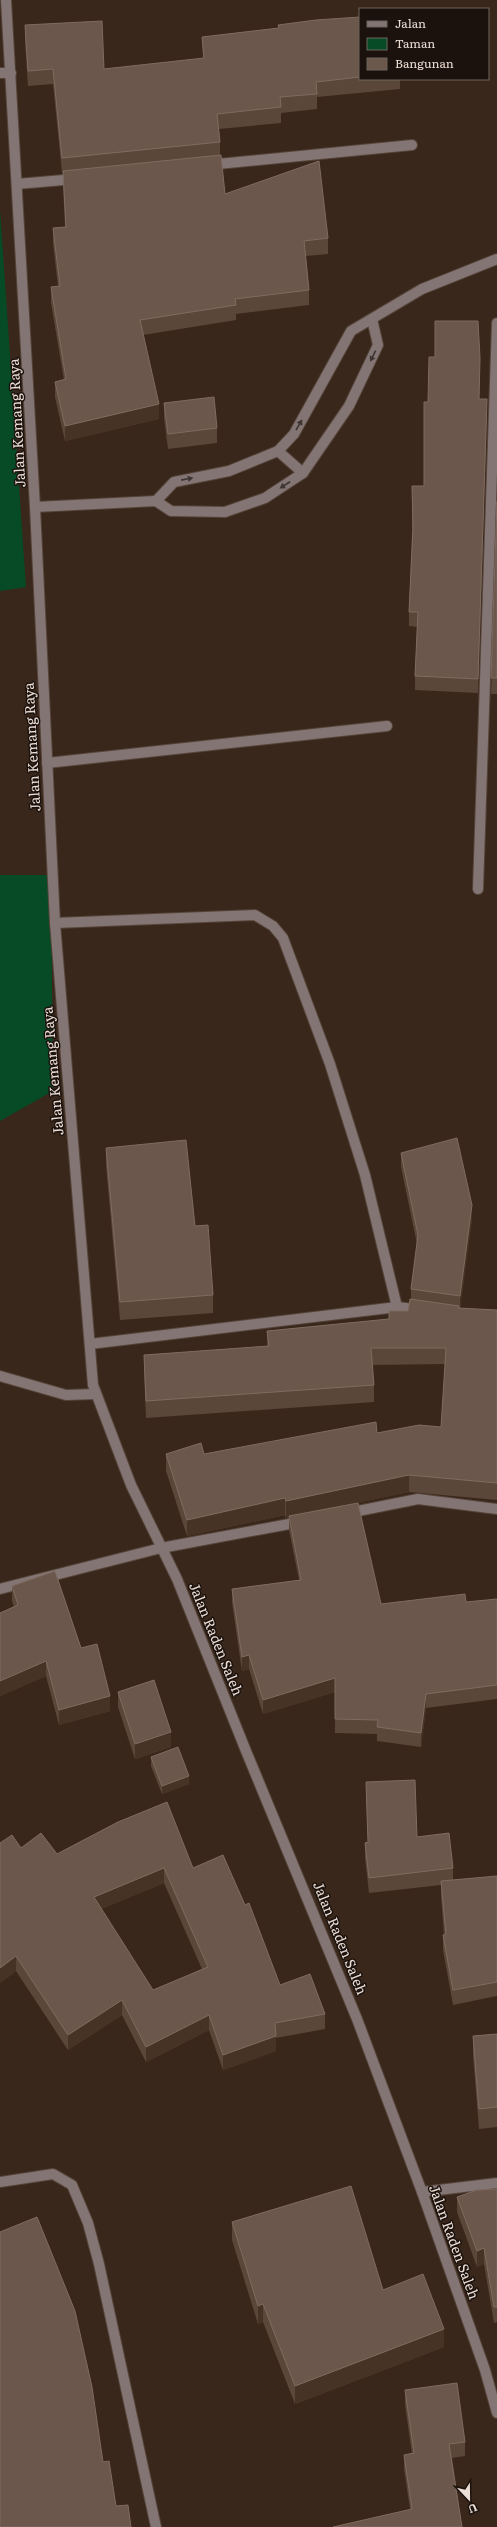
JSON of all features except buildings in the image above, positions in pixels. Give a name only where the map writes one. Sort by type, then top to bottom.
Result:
[{"type":"street","name":"Jalan Kemang Raya","points":[[6,0],[36,507],[54,922],[93,1385],[131,1485]]},
{"type":"street","points":[[0,73],[11,73]]},
{"type":"street","points":[[199,166],[412,145]]},
{"type":"street","points":[[17,184],[88,177]]},
{"type":"street","points":[[156,501],[174,482],[229,471],[278,451],[294,434],[351,331],[422,289],[497,259]]},
{"type":"street","points":[[36,507],[156,501],[171,511],[226,512],[265,498],[303,473],[349,406],[378,345],[372,319]]},
{"type":"street","points":[[478,889],[497,323]]},
{"type":"street","points":[[278,451],[303,473]]},
{"type":"street","points":[[47,763],[387,726]]},
{"type":"street","points":[[54,922],[255,915],[273,926],[283,938],[330,1064],[365,1175],[397,1307]]},
{"type":"street","points":[[90,1344],[397,1307],[436,1312]]},
{"type":"street","points":[[0,1376],[59,1393],[96,1394]]},
{"type":"street","name":"Jalan Raden Saleh","points":[[131,1485],[161,1548],[178,1579],[246,1751],[322,1932],[422,2192],[485,2370],[497,2413]]},
{"type":"street","points":[[334,1516],[418,1499],[497,1509]]},
{"type":"street","points":[[0,1589],[161,1548],[310,1520]]},
{"type":"street","points":[[0,2182],[53,2174],[72,2185],[88,2223],[99,2264],[156,2527]]},
{"type":"street","points":[[422,2192],[497,2183]]},
{"type":"green space","points":[[0,210],[26,587],[0,591]]},
{"type":"green space","points":[[0,875],[51,875],[53,1091],[0,1121]]}]
